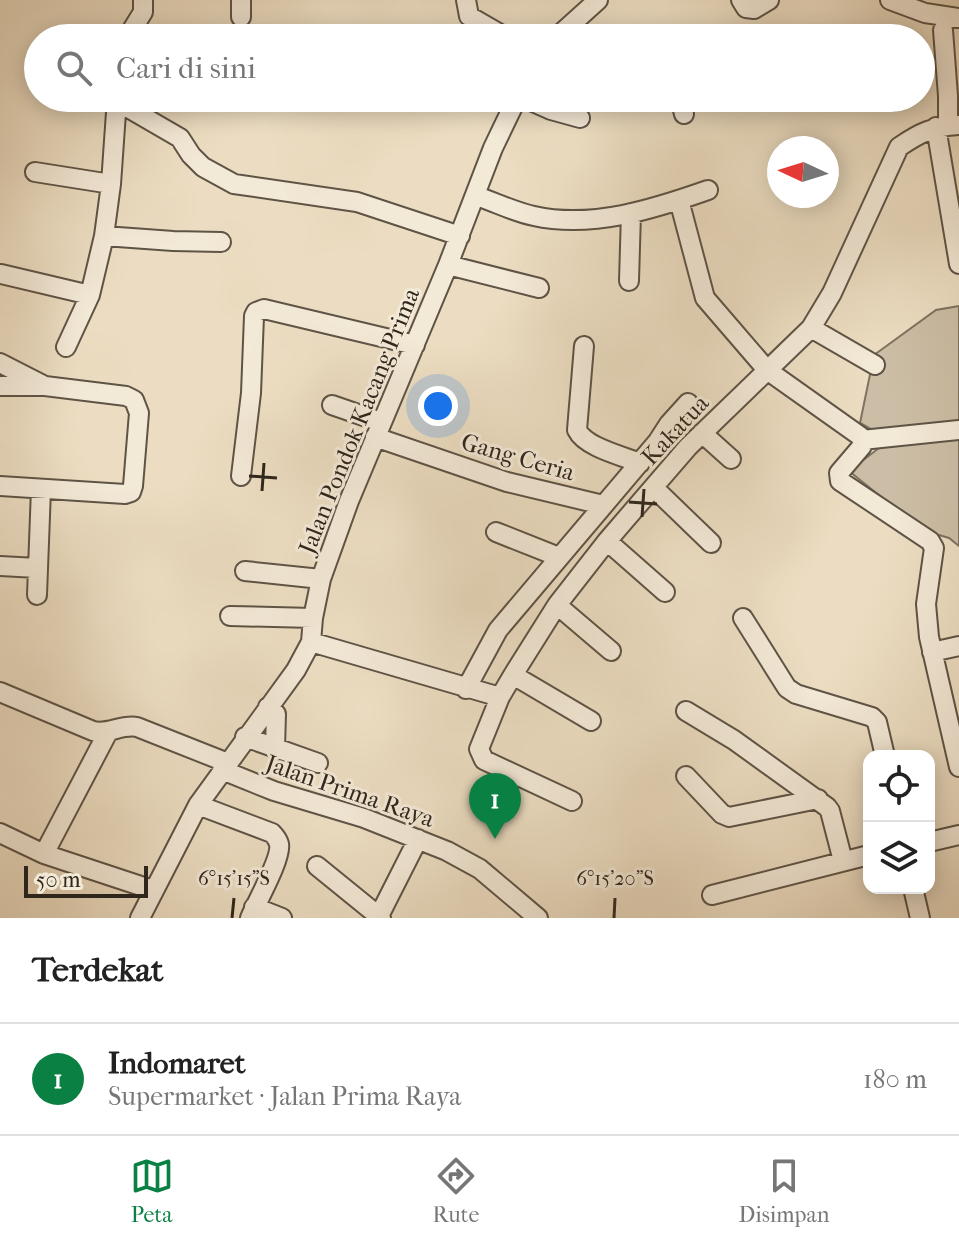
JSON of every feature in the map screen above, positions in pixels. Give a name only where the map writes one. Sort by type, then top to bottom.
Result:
[{"type":"street","points":[[136,24],[143,12],[143,0]]},
{"type":"street","points":[[466,0],[469,16],[483,24]]},
{"type":"street","points":[[572,24],[598,0]]},
{"type":"street","points":[[741,0],[746,8],[754,9],[769,0]]},
{"type":"street","points":[[890,0],[925,13],[959,18]]},
{"type":"street","points":[[943,30],[959,264]]},
{"type":"street","points":[[66,347],[90,295],[104,236],[117,112]]},
{"type":"street","points":[[138,112],[180,138],[203,167],[234,184],[357,202],[460,236]]},
{"type":"street","name":"Jalan Pondok Kacang Prima","points":[[140,918],[198,805],[296,670],[311,642],[321,579],[349,501],[510,112]]},
{"type":"street","points":[[558,112],[580,118]]},
{"type":"street","name":"Kakatua","points":[[572,801],[484,760],[479,749],[500,697],[557,605],[607,541],[702,433],[811,328],[832,293],[899,147],[949,114]]},
{"type":"street","points":[[35,172],[111,184]]},
{"type":"street","points":[[476,196],[533,216],[563,220],[620,216],[708,190]]},
{"type":"street","points":[[679,200],[705,298],[767,370],[860,436],[862,446],[839,473],[840,481],[930,541],[934,548],[926,604],[932,652],[954,715],[959,767]]},
{"type":"street","points":[[629,281],[631,213]]},
{"type":"street","points":[[104,236],[221,242]]},
{"type":"street","points":[[448,265],[539,288]]},
{"type":"street","points":[[1,274],[90,295]]},
{"type":"street","points":[[241,476],[256,312],[264,309],[415,345]]},
{"type":"street","points":[[811,328],[875,365]]},
{"type":"street","points":[[584,346],[577,430],[590,444],[640,463]]},
{"type":"street","points":[[0,363],[45,386]]},
{"type":"street","points":[[0,386],[45,386],[126,396],[134,400],[139,413],[131,492],[0,486]]},
{"type":"street","points":[[466,689],[498,630],[688,403]]},
{"type":"street","name":"Gang Ceria","points":[[332,405],[378,429],[507,482],[603,505]]},
{"type":"street","points":[[862,440],[959,430]]},
{"type":"street","points":[[702,433],[731,459]]},
{"type":"street","points":[[654,488],[711,543]]},
{"type":"street","points":[[37,595],[41,489]]},
{"type":"street","points":[[496,532],[559,557]]},
{"type":"street","points":[[607,541],[665,592]]},
{"type":"street","points":[[0,566],[37,568]]},
{"type":"street","points":[[245,571],[321,579]]},
{"type":"street","points":[[557,605],[611,651]]},
{"type":"street","points":[[230,616],[313,618]]},
{"type":"street","points":[[743,618],[787,688],[796,694],[872,717],[877,722],[884,750]]},
{"type":"street","points":[[311,642],[500,697]]},
{"type":"street","points":[[932,652],[959,646]]},
{"type":"street","points":[[513,675],[591,721]]},
{"type":"street","name":"Jalan Prima Raya","points":[[0,692],[100,733],[128,725],[137,727],[274,791],[364,818],[447,851],[480,869],[538,918]]},
{"type":"street","points":[[268,707],[276,714],[275,748]]},
{"type":"street","points":[[686,711],[734,740],[818,799],[830,811],[843,861]]},
{"type":"street","points":[[44,854],[108,732]]},
{"type":"street","points":[[245,737],[318,763]]},
{"type":"street","points":[[686,776],[722,814],[729,817],[818,799]]},
{"type":"street","points":[[198,805],[272,833],[278,841],[274,866],[252,913],[282,918]]},
{"type":"street","points":[[0,833],[44,854],[153,890]]},
{"type":"street","points":[[935,841],[959,835]]},
{"type":"street","points":[[317,866],[379,917],[418,839]]},
{"type":"street","points":[[712,895],[863,856]]},
{"type":"street","points":[[914,894],[920,918]]},
{"type":"shaded area","points":[[959,306],[959,546],[949,538],[922,530],[849,471],[879,448],[880,434],[860,423],[874,355],[936,310]]},
{"type":"place","name":"Indomaret","points":[[495,839]]}]
